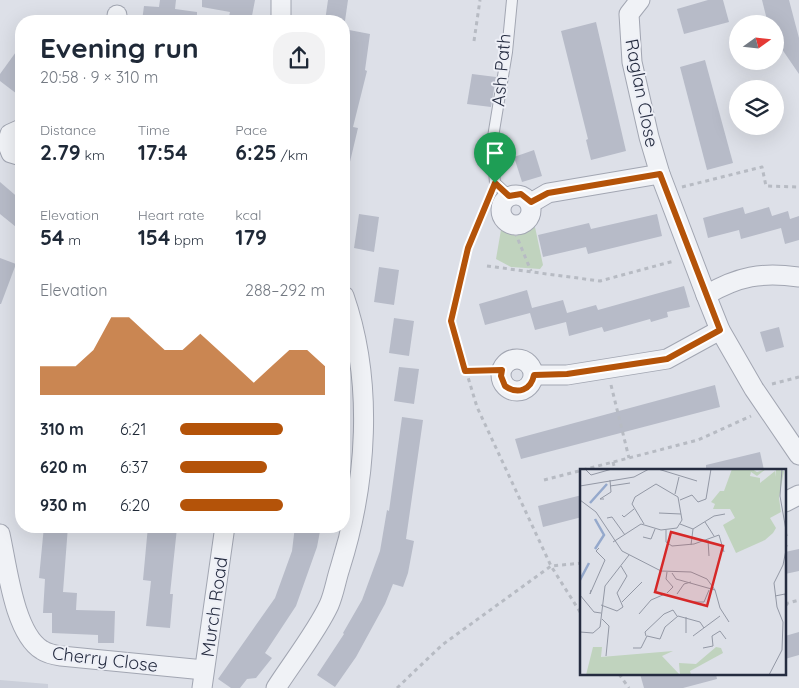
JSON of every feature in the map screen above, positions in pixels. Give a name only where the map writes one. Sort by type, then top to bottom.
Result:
[{"type":"street","points":[[281,15],[282,0]]},
{"type":"street","name":"Raglan Close","points":[[640,0],[629,14],[632,62],[649,138],[663,182],[720,330],[754,388],[799,455]]},
{"type":"street","points":[[9,134],[8,148],[15,154]]},
{"type":"street","points":[[531,202],[548,193],[663,182]]},
{"type":"street","points":[[502,189],[521,194],[531,202],[532,215],[524,224],[512,225],[502,218],[502,189]]},
{"type":"street","points":[[706,295],[728,282],[753,275],[770,273],[799,277]]},
{"type":"street","points":[[276,688],[329,605],[352,530],[362,457],[362,380],[350,315]]},
{"type":"street","points":[[502,370],[512,360],[522,359],[530,365],[534,375],[607,370],[667,359],[720,330]]},
{"type":"street","points":[[786,502],[799,495]]},
{"type":"street","name":"Murch Road","points":[[203,679],[224,533]]},
{"type":"street","name":"Cherry Close","points":[[0,534],[21,622],[30,638],[40,650],[61,656],[203,679]]},
{"type":"lane","points":[[502,189],[492,143],[507,52],[512,0]]},
{"type":"path","points":[[474,41],[480,0]]},
{"type":"path","points":[[663,182],[762,167],[766,186],[799,186]]},
{"type":"path","points":[[502,189],[468,248],[451,321],[477,407],[551,566],[580,612]]},
{"type":"path","points":[[512,225],[531,272]]},
{"type":"path","points":[[487,266],[600,281],[691,256]]},
{"type":"path","points":[[465,371],[502,370]]},
{"type":"path","points":[[607,370],[629,458]]},
{"type":"path","points":[[754,388],[799,377]]},
{"type":"path","points":[[586,469],[698,440],[767,408]]},
{"type":"path","points":[[613,462],[615,469]]},
{"type":"path","points":[[544,480],[580,471]]},
{"type":"path","points":[[397,688],[442,645],[551,566],[580,563]]},
{"type":"path","points":[[786,604],[799,600]]},
{"type":"path","points":[[620,676],[629,688]]},
{"type":"shaded area","points":[[0,680],[48,684],[48,688],[0,688]]},
{"type":"green space","points":[[502,224],[508,232],[521,234],[535,227],[543,265],[540,269],[511,267],[496,259]]},
{"type":"building","points":[[160,0],[176,0],[175,9],[197,12],[197,15],[143,15],[144,6],[159,7]]},
{"type":"building","points":[[202,0],[255,0],[252,15],[229,15],[230,12],[202,7]]},
{"type":"building","points":[[328,0],[348,0],[346,15],[326,15]]},
{"type":"building","points":[[708,0],[723,0],[729,22],[684,34],[677,9]]},
{"type":"building","points":[[762,0],[789,0],[799,38],[799,74],[784,52],[784,15],[766,15]]},
{"type":"building","points":[[596,22],[626,151],[591,160],[586,140],[588,139],[561,31]]},
{"type":"building","points":[[350,30],[370,34],[365,70],[367,71],[353,127],[358,128],[350,162]]},
{"type":"building","points":[[15,53],[15,92],[0,81],[0,74]]},
{"type":"building","points":[[705,60],[733,163],[707,170],[680,67]]},
{"type":"building","points":[[472,74],[496,77],[491,107],[467,104]]},
{"type":"building","points":[[534,150],[542,176],[522,182],[514,157]]},
{"type":"building","points":[[0,182],[15,195],[15,226],[0,214]]},
{"type":"building","points":[[743,207],[745,214],[769,207],[772,216],[788,211],[790,219],[799,216],[799,240],[785,244],[781,228],[741,239],[739,230],[708,238],[703,218]]},
{"type":"building","points":[[359,214],[379,217],[374,252],[354,248]]},
{"type":"building","points":[[657,214],[662,236],[588,254],[586,247],[543,257],[538,235],[589,223],[591,229]]},
{"type":"building","points":[[0,258],[15,264],[15,267],[0,304]]},
{"type":"building","points":[[379,267],[399,270],[394,305],[374,302]]},
{"type":"building","points":[[684,286],[690,307],[667,312],[668,317],[651,322],[650,319],[604,332],[602,327],[569,336],[566,322],[535,330],[530,313],[485,325],[479,304],[527,290],[532,308],[563,300],[567,313],[596,305],[598,310]]},
{"type":"building","points":[[394,318],[414,321],[409,356],[389,353]]},
{"type":"building","points":[[779,327],[784,347],[766,352],[760,332]]},
{"type":"building","points":[[399,367],[419,369],[414,404],[394,401]]},
{"type":"building","points":[[715,385],[720,407],[521,459],[515,439]]},
{"type":"building","points":[[402,417],[423,420],[406,539],[414,541],[408,573],[403,587],[393,584],[385,604],[356,657],[335,687],[317,675],[344,634],[362,600],[380,551],[387,510],[389,511]]},
{"type":"building","points":[[760,452],[764,469],[706,469],[706,465]]},
{"type":"building","points":[[580,496],[580,518],[543,527],[538,506]]},
{"type":"building","points":[[43,533],[67,533],[63,592],[77,593],[76,610],[115,611],[114,643],[98,643],[98,635],[52,633],[52,613],[43,613],[45,579],[39,578]]},
{"type":"building","points":[[147,533],[176,533],[170,594],[173,594],[170,628],[146,626],[151,581],[143,580]]},
{"type":"building","points":[[294,533],[320,533],[317,547],[296,606],[265,653],[272,658],[256,678],[247,679],[240,688],[231,688],[218,679],[275,598],[292,551]]},
{"type":"building","points":[[799,549],[799,571],[786,574],[786,552]]},
{"type":"building","points":[[799,632],[799,655],[786,659],[786,636]]},
{"type":"building","points":[[641,676],[716,676],[717,679],[683,688],[644,688]]},
{"type":"route","points":[[660,174],[720,330],[667,359],[613,369],[567,374],[534,375],[530,385],[521,391],[515,391],[505,386],[501,376],[502,370],[465,371],[451,321],[468,248],[495,183],[509,196],[521,194],[531,202],[548,193],[660,174]]}]
